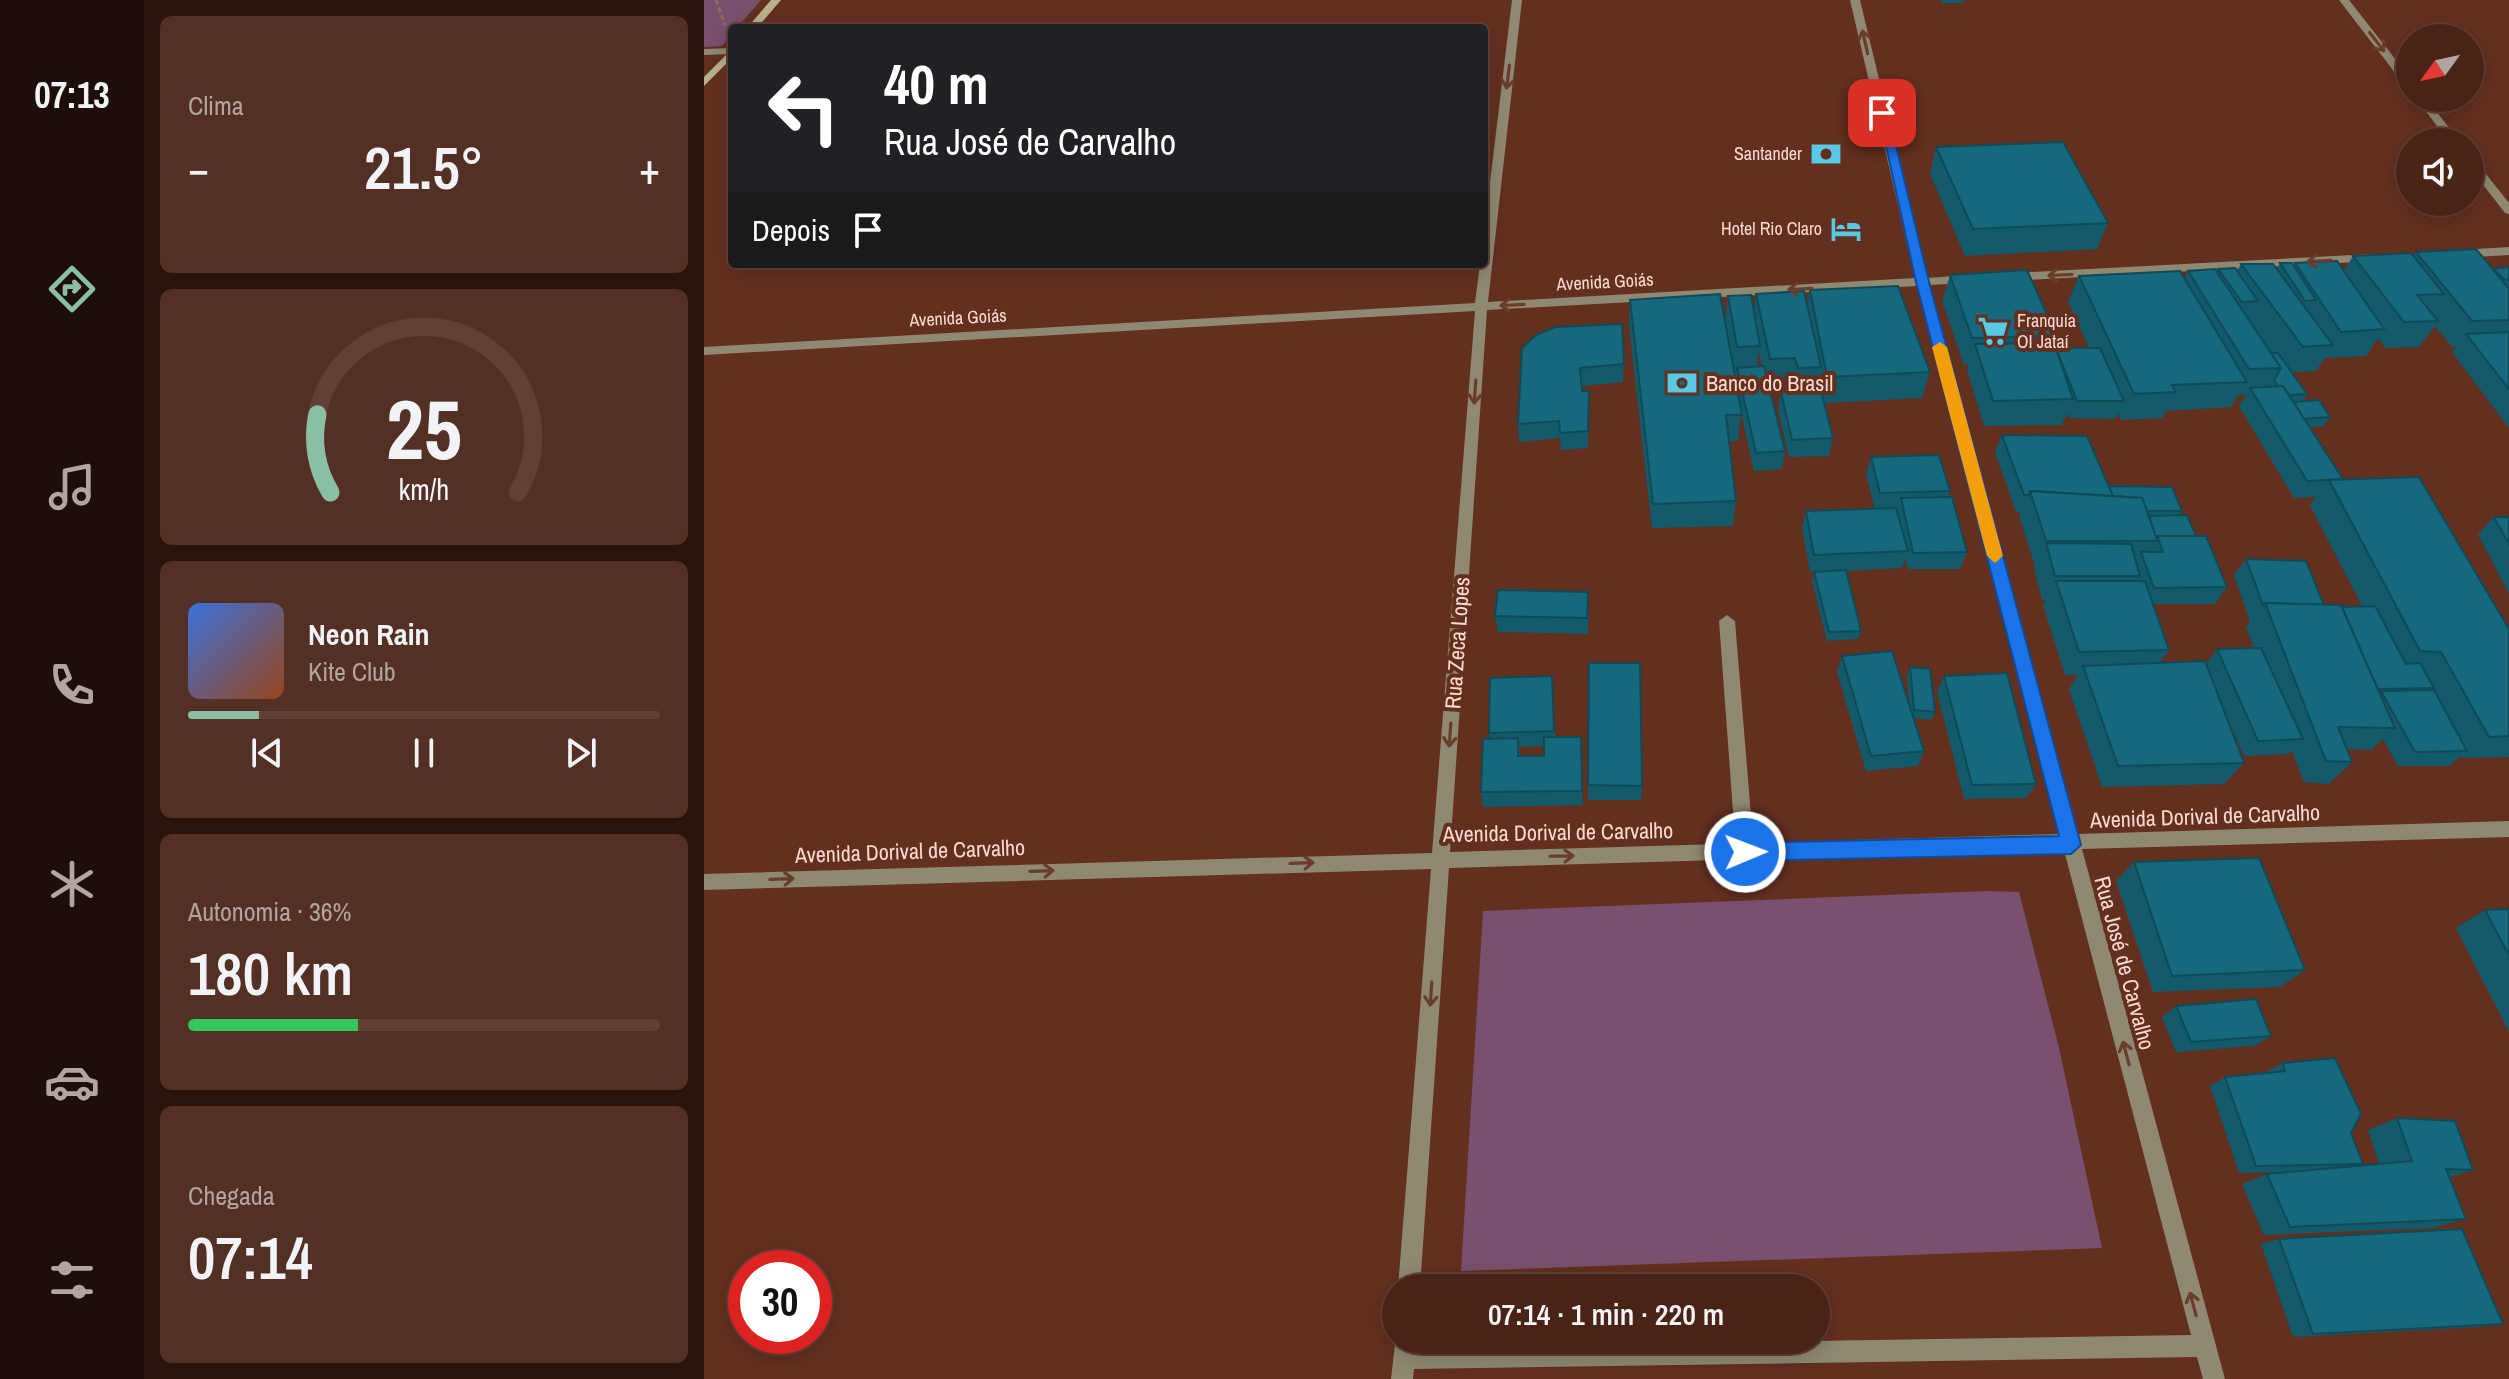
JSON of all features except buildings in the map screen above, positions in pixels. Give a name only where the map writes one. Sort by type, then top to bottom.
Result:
[{"type":"main road","points":[[755,24],[776,0]]},
{"type":"main road","points":[[704,83],[728,56]]},
{"type":"street","name":"Rua Zeca Lopes","points":[[1488,247],[1517,0]]},
{"type":"street","name":"Rua José de Carvalho","points":[[1855,0],[1922,282],[2214,1379]]},
{"type":"street","points":[[2344,0],[2396,67]]},
{"type":"street","points":[[704,52],[728,51]]},
{"type":"street","points":[[2432,112],[2444,128]]},
{"type":"street","points":[[2484,179],[2509,211]]},
{"type":"street","points":[[2446,254],[2509,251]]},
{"type":"street","points":[[2002,278],[2382,258]]},
{"type":"street","name":"Rua Zeca Lopes","points":[[1410,1274],[1486,268]]},
{"type":"street","name":"Avenida Goiás","points":[[704,351],[1986,278]]},
{"type":"street","points":[[1727,621],[1745,852]]},
{"type":"street","name":"Avenida Dorival de Carvalho","points":[[704,882],[1441,859],[2071,845],[2509,829]]},
{"type":"street","points":[[1403,1359],[2204,1346]]},
{"type":"path","points":[[716,0],[728,32]]},
{"type":"shaded area","points":[[704,0],[761,0],[740,24],[728,24],[728,39],[722,46],[704,47]]},
{"type":"shaded area","points":[[2019,892],[2059,1048],[2102,1248],[1461,1271],[1483,911]]},
{"type":"slow traffic","points":[[1940,347],[1995,556]]},
{"type":"place","name":"Santander","points":[[1826,154]]},
{"type":"place","name":"Hotel Rio Claro","points":[[1846,229]]},
{"type":"place","name":"Franquia OI Jataí","points":[[1993,331]]},
{"type":"place","name":"Banco do Brasil","points":[[1682,383]]},
{"type":"route","points":[[1745,852],[2071,845],[1922,282],[1882,113]]}]
